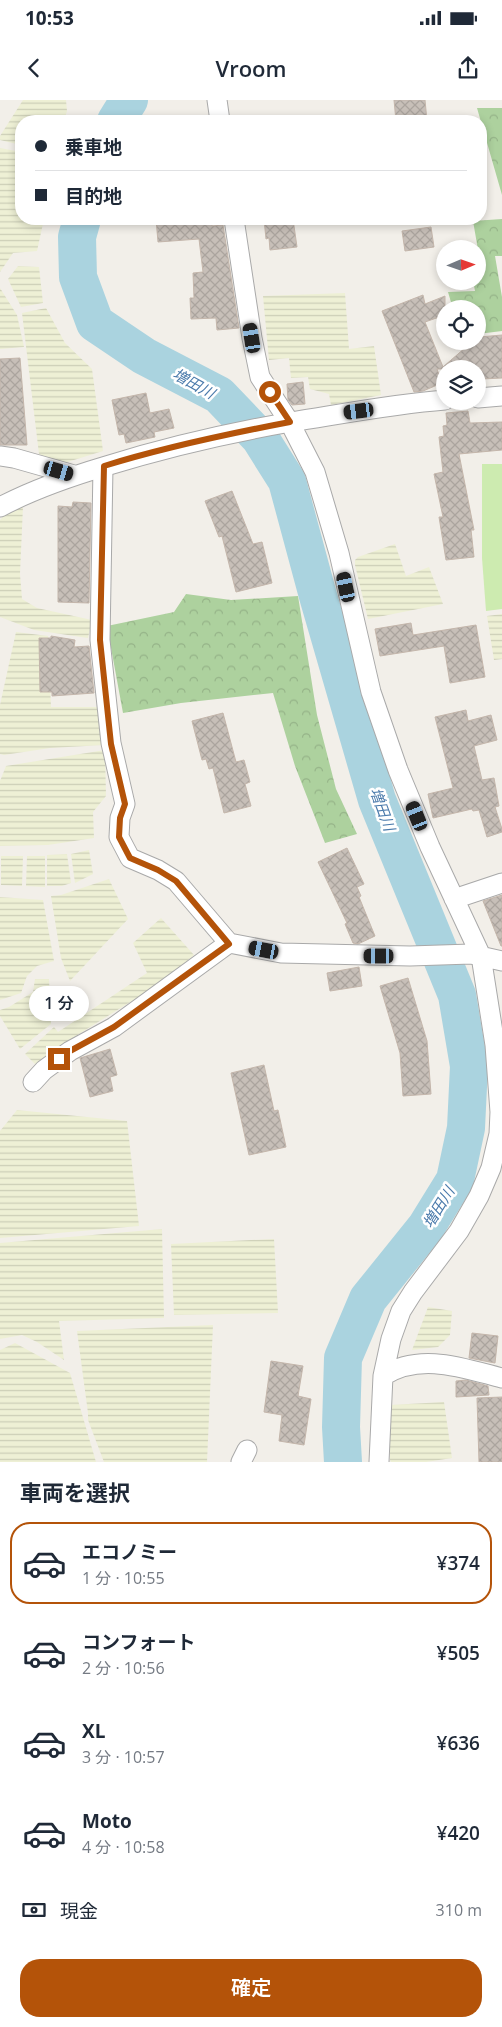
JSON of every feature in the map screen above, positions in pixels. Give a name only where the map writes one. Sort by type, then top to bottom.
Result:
[{"type":"street","points":[[217,100],[219,115]]},
{"type":"street","points":[[235,225],[252,338],[260,377],[284,424],[315,472],[329,516],[371,692],[398,770],[476,955],[490,1007],[499,1079],[500,1112],[496,1151],[491,1168],[479,1196],[459,1231],[401,1311],[391,1339],[383,1376],[379,1462]]},
{"type":"street","points":[[486,397],[502,396]]},
{"type":"street","points":[[0,507],[28,492],[74,475],[220,435],[339,414],[436,401]]},
{"type":"street","points":[[0,456],[14,458],[74,475]]},
{"type":"street","points":[[104,466],[100,640],[111,744],[125,804],[120,818],[119,837],[130,858],[158,870],[176,881],[229,944],[281,954],[476,955],[502,961]]},
{"type":"street","points":[[454,900],[502,882]]},
{"type":"street","points":[[33,1082],[44,1070],[70,1051],[114,1027],[229,944]]},
{"type":"street","points":[[383,1376],[394,1369],[414,1363],[437,1363],[502,1378]]},
{"type":"green space","points":[[23,100],[66,100],[66,115],[15,115],[15,144],[0,140],[0,136]]},
{"type":"green space","points":[[477,108],[502,108],[502,195],[487,143],[487,115],[479,115]]},
{"type":"green space","points":[[0,148],[15,151],[15,225],[43,225],[37,251],[13,253],[0,272]]},
{"type":"green space","points":[[502,219],[502,256],[495,256],[502,297],[502,331],[486,333],[486,300],[450,300],[448,292],[486,290],[486,240],[476,240],[474,225],[487,225],[487,220]]},
{"type":"green space","points":[[18,266],[39,267],[43,303],[21,307],[8,279]]},
{"type":"green space","points":[[0,288],[17,315],[24,347],[0,349]]},
{"type":"green space","points":[[345,293],[349,349],[374,346],[381,395],[331,405],[329,394],[310,389],[308,377],[291,378],[289,358],[269,360],[263,296]]},
{"type":"green space","points":[[46,308],[65,343],[92,369],[103,451],[61,464],[39,454],[22,313]]},
{"type":"green space","points":[[482,464],[502,464],[502,609],[486,611],[482,558]]},
{"type":"green space","points":[[23,506],[20,574],[22,599],[37,608],[92,620],[88,638],[34,630],[0,617],[0,520],[6,513]]},
{"type":"green space","points":[[395,544],[406,576],[429,567],[443,604],[368,619],[355,560],[358,557]]},
{"type":"green space","points":[[186,594],[231,600],[298,596],[317,715],[336,789],[357,834],[325,843],[295,766],[273,693],[181,703],[123,713],[107,626],[174,612]]},
{"type":"green space","points":[[502,614],[502,659],[494,660],[487,616]]},
{"type":"green space","points":[[16,632],[48,636],[51,707],[99,707],[104,745],[50,748],[0,754],[0,705]]},
{"type":"green space","points":[[105,750],[106,796],[93,812],[94,838],[48,845],[0,846],[0,781],[6,766]]},
{"type":"green space","points":[[89,850],[93,874],[75,883],[71,854]]},
{"type":"green space","points":[[67,854],[71,883],[62,886],[47,886],[47,855]]},
{"type":"green space","points":[[1,856],[23,856],[22,886],[1,885]]},
{"type":"green space","points":[[27,856],[45,856],[45,887],[26,886]]},
{"type":"green space","points":[[109,879],[128,919],[70,981],[61,958],[51,896],[61,895]]},
{"type":"green space","points":[[0,897],[43,900],[54,961],[37,966],[27,976],[21,993],[0,1000]]},
{"type":"green space","points":[[161,918],[194,955],[159,984],[63,1044],[35,1064],[25,1054],[54,1027],[58,1032],[147,973],[133,943]]},
{"type":"green space","points":[[35,979],[49,979],[51,1024],[20,1049],[0,1016],[0,1010],[9,1007],[33,992]]},
{"type":"green space","points":[[17,1110],[127,1121],[139,1226],[0,1238],[0,1131]]},
{"type":"green space","points":[[162,1229],[164,1318],[59,1321],[64,1360],[37,1342],[22,1335],[0,1339],[0,1243]]},
{"type":"green space","points":[[274,1239],[278,1313],[174,1315],[171,1244]]},
{"type":"green space","points":[[428,1307],[452,1311],[450,1335],[438,1347],[412,1350]]},
{"type":"green space","points":[[213,1325],[207,1462],[104,1462],[88,1420],[77,1331]]},
{"type":"green space","points":[[15,1343],[70,1373],[96,1462],[0,1462],[0,1350]]},
{"type":"green space","points":[[444,1402],[452,1458],[426,1462],[391,1462],[390,1405]]},
{"type":"building","points":[[394,100],[425,100],[426,115],[395,115]]},
{"type":"building","points":[[157,225],[223,225],[239,328],[217,330],[216,318],[191,319],[190,298],[194,298],[193,273],[203,272],[199,239],[158,242]]},
{"type":"building","points":[[265,225],[294,225],[297,247],[270,250],[269,238],[266,239]]},
{"type":"building","points":[[431,227],[434,247],[405,251],[402,231]]},
{"type":"building","points":[[423,295],[425,304],[445,296],[445,300],[436,300],[436,318],[425,322],[440,360],[436,360],[436,386],[423,391],[414,392],[382,311]]},
{"type":"building","points":[[502,335],[502,378],[486,379],[486,360],[451,360],[463,350],[486,350],[486,336]]},
{"type":"building","points":[[20,358],[27,445],[0,445],[0,359]]},
{"type":"building","points":[[303,382],[305,404],[292,405],[288,400],[287,384]]},
{"type":"building","points":[[146,393],[150,413],[169,409],[174,428],[154,432],[155,437],[126,443],[124,434],[119,435],[112,400]]},
{"type":"building","points":[[468,411],[470,423],[502,422],[502,450],[459,454],[474,530],[471,530],[474,557],[446,560],[439,517],[443,517],[434,474],[443,472],[439,437],[444,436],[443,426],[447,425],[446,413]]},
{"type":"building","points":[[232,491],[253,544],[262,542],[272,583],[236,592],[222,536],[219,537],[205,501]]},
{"type":"building","points":[[73,502],[91,503],[89,603],[58,602],[58,506],[72,507]]},
{"type":"building","points":[[411,623],[413,635],[476,625],[485,677],[450,683],[444,646],[380,656],[375,629]]},
{"type":"building","points":[[51,636],[75,640],[74,647],[89,646],[94,693],[52,696],[52,692],[40,692],[39,638],[51,638]]},
{"type":"building","points":[[466,710],[468,721],[491,715],[497,740],[474,746],[482,780],[494,778],[499,806],[495,807],[502,832],[487,837],[479,810],[473,811],[472,809],[433,818],[428,794],[453,788],[435,717]]},
{"type":"building","points":[[223,713],[236,762],[244,760],[250,782],[245,784],[251,806],[224,813],[213,768],[209,769],[206,759],[202,760],[192,721]]},
{"type":"building","points":[[347,848],[364,884],[357,887],[361,896],[359,897],[375,936],[358,944],[353,943],[345,924],[347,923],[318,862]]},
{"type":"building","points":[[502,895],[502,946],[501,946],[483,901]]},
{"type":"building","points":[[359,967],[362,986],[330,991],[327,973]]},
{"type":"building","points":[[408,978],[427,1041],[431,1094],[403,1096],[400,1053],[380,986]]},
{"type":"building","points":[[110,1049],[117,1075],[110,1077],[113,1091],[90,1097],[80,1058]]},
{"type":"building","points":[[264,1065],[274,1111],[278,1110],[286,1147],[249,1155],[231,1073]]},
{"type":"building","points":[[472,1333],[498,1336],[495,1363],[469,1358]]},
{"type":"building","points":[[271,1361],[303,1366],[298,1396],[311,1399],[304,1445],[279,1441],[282,1415],[264,1412]]},
{"type":"building","points":[[466,1380],[488,1386],[489,1395],[456,1397],[456,1381]]},
{"type":"building","points":[[502,1397],[502,1462],[479,1462],[477,1398]]},
{"type":"waterway","name":"増田川","points":[[120,115],[129,100]]},
{"type":"waterway","name":"増田川","points":[[80,225],[77,237],[78,277],[95,323],[144,356],[219,395],[260,438],[287,481],[377,800],[457,995],[469,1066],[466,1128],[455,1180],[426,1227],[368,1299],[343,1358],[341,1427],[343,1462]]},
{"type":"route","points":[[59,1059],[114,1027],[229,944],[176,881],[158,870],[130,858],[119,837],[120,818],[125,804],[111,744],[100,640],[104,466],[220,435],[290,422],[270,392]]}]
